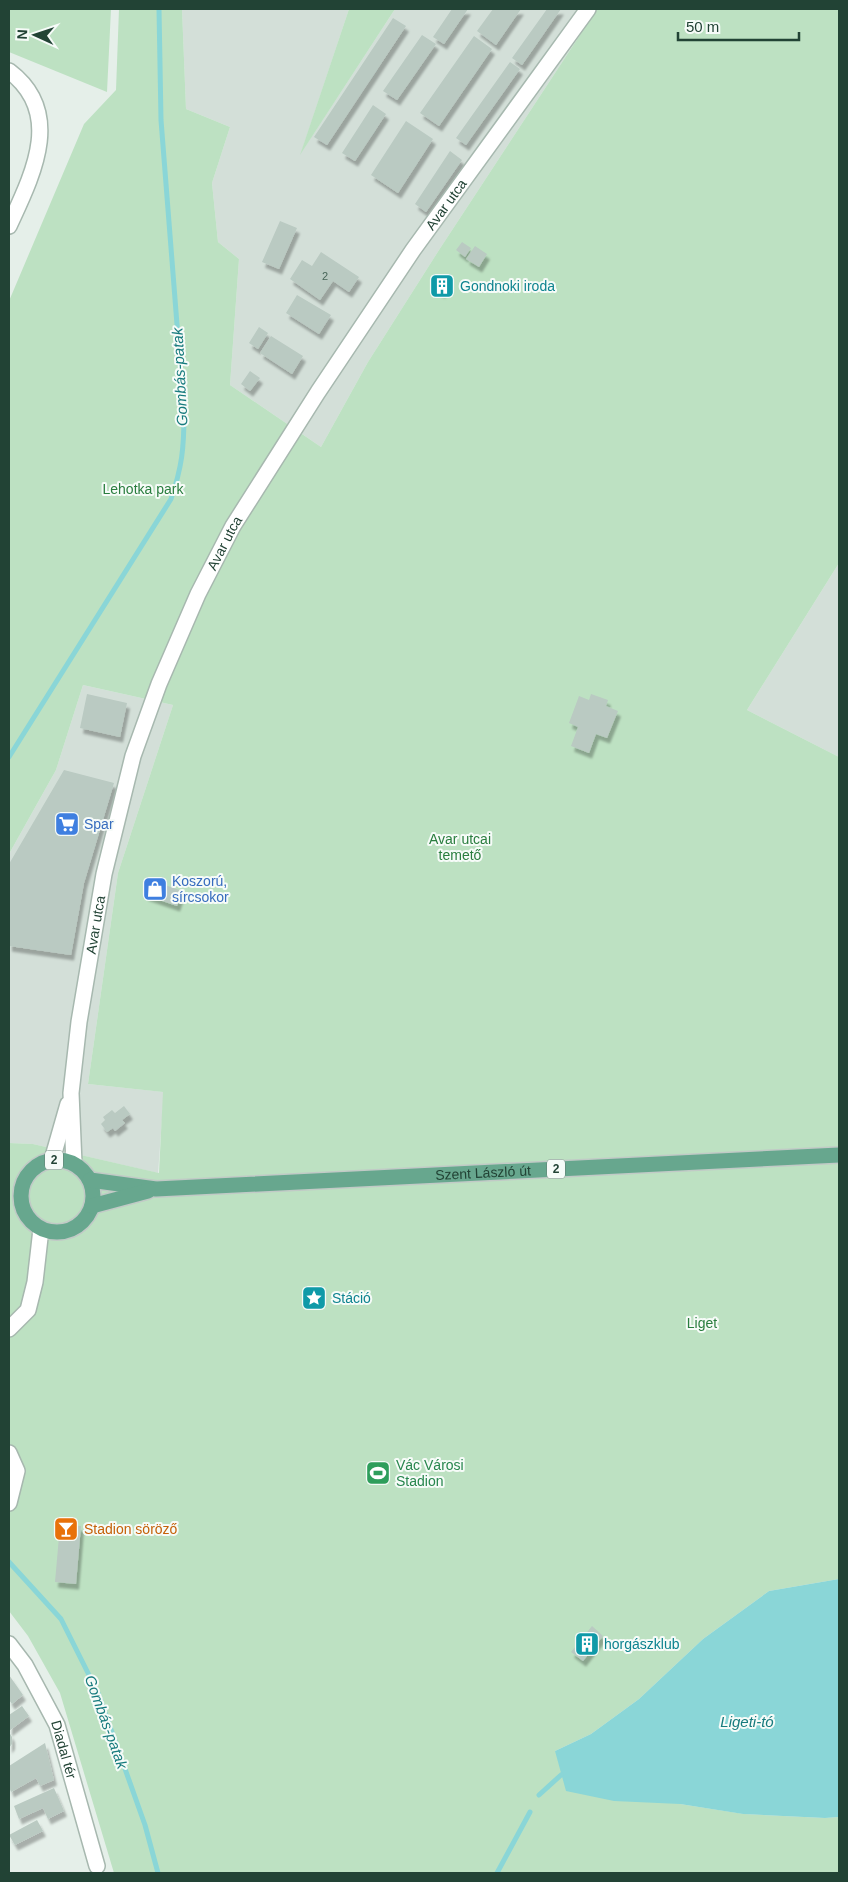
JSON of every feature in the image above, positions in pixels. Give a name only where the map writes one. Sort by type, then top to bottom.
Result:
[{"type":"main road","name":"Szent László út","points":[[156,1189],[839,1155]]},
{"type":"main road","name":"2","points":[[24,1211],[16,1186],[39,1164],[52,1160],[63,1160],[74,1164],[90,1180],[156,1189]]},
{"type":"main road","points":[[9,1207],[24,1211],[32,1222],[41,1229],[55,1232],[67,1230],[78,1225],[92,1206],[93,1193],[90,1180]]},
{"type":"main road","name":"2","points":[[92,1206],[156,1189]]},
{"type":"street","name":"Avar utca","points":[[74,1164],[71,1093],[82,1002],[104,874],[133,756],[152,702],[198,594],[233,526],[312,401],[413,250],[588,9]]},
{"type":"street","points":[[9,71],[17,77],[31,95],[39,113],[41,131],[36,161],[9,226]]},
{"type":"street","points":[[52,1160],[71,1093]]},
{"type":"street","points":[[9,1329],[28,1310],[35,1282],[41,1229]]},
{"type":"street","points":[[9,1453],[16,1471],[9,1503]]},
{"type":"street","name":"Diadal tér","points":[[9,1644],[24,1665],[57,1725],[97,1866]]},
{"type":"shaded area","points":[[182,9],[349,9],[301,153],[395,9],[597,9],[368,362],[321,447],[230,385],[239,259],[218,242],[212,183],[230,127],[186,109]]},
{"type":"shaded area","points":[[839,563],[839,757],[747,710]]},
{"type":"shaded area","points":[[83,685],[173,705],[118,873],[88,1084],[164,1092],[158,1173],[33,1144],[9,1143],[9,854],[56,770]]},
{"type":"green space","points":[[9,9],[111,9],[107,92],[9,52]]},
{"type":"green space","points":[[119,9],[182,9],[186,109],[230,127],[212,183],[218,242],[239,259],[230,385],[321,447],[368,362],[597,9],[839,9],[839,563],[747,710],[839,757],[839,1579],[769,1591],[703,1639],[639,1699],[591,1734],[555,1751],[680,1804],[744,1814],[839,1817],[839,1873],[114,1873],[60,1693],[28,1636],[9,1611],[9,1143],[33,1144],[159,1173],[163,1092],[88,1084],[118,873],[173,705],[83,685],[56,770],[9,854],[9,301],[84,124],[116,90]]},
{"type":"green space","points":[[349,9],[395,9],[300,155]]},
{"type":"water","name":"Ligeti-tó","points":[[839,1579],[839,1817],[743,1814],[680,1804],[614,1801],[566,1791],[555,1751],[591,1734],[639,1699],[703,1639],[769,1591]]},
{"type":"building","points":[[452,9],[468,9],[444,44],[433,37]]},
{"type":"building","points":[[493,9],[521,9],[496,45],[477,31]]},
{"type":"building","points":[[547,9],[561,9],[522,65],[512,58]]},
{"type":"building","points":[[393,18],[406,26],[327,145],[314,137]]},
{"type":"building","points":[[422,35],[436,44],[397,100],[383,91]]},
{"type":"building","points":[[474,36],[492,49],[439,126],[420,113]]},
{"type":"building","points":[[510,62],[520,69],[466,145],[456,138]]},
{"type":"building","points":[[373,105],[386,114],[355,161],[342,153]]},
{"type":"building","points":[[406,121],[433,139],[398,193],[371,175]]},
{"type":"building","points":[[450,151],[462,160],[426,212],[415,204]]},
{"type":"building","points":[[280,221],[297,228],[279,269],[262,262]]},
{"type":"building","points":[[462,242],[471,248],[465,257],[456,250]]},
{"type":"building","points":[[475,246],[487,254],[479,267],[466,259]]},
{"type":"building","points":[[321,252],[359,277],[349,292],[333,281],[320,300],[290,279],[302,260],[312,266]]},
{"type":"building","name":"Gondnoki iroda","points":[[443,279],[448,283],[442,293],[436,289]]},
{"type":"building","points":[[297,295],[331,315],[319,334],[286,313]]},
{"type":"building","points":[[259,327],[268,333],[258,349],[249,343]]},
{"type":"building","points":[[271,336],[303,356],[292,374],[260,353]]},
{"type":"building","points":[[250,371],[260,378],[250,391],[241,384]]},
{"type":"building","points":[[87,694],[127,703],[120,737],[80,728]]},
{"type":"building","points":[[591,694],[608,700],[606,706],[618,711],[607,738],[596,734],[589,753],[571,746],[578,727],[569,723],[579,696],[589,700]]},
{"type":"building","name":"Spar","points":[[64,770],[114,783],[84,883],[71,955],[9,946],[9,864]]},
{"type":"building","points":[[151,880],[182,891],[177,906],[145,895]]},
{"type":"building","points":[[124,1106],[130,1114],[122,1120],[125,1123],[115,1131],[113,1128],[107,1132],[101,1124],[105,1120],[103,1117],[112,1110],[115,1113]]},
{"type":"building","points":[[60,1525],[81,1526],[76,1584],[55,1582]]},
{"type":"building","name":"horgászklub","points":[[592,1626],[603,1636],[583,1661],[571,1652]]},
{"type":"building","points":[[9,1675],[23,1695],[12,1704],[9,1700]]},
{"type":"building","points":[[22,1706],[29,1716],[9,1731],[9,1715]]},
{"type":"building","points":[[9,1732],[12,1737],[12,1744],[9,1748]]},
{"type":"building","points":[[45,1743],[54,1780],[40,1786],[36,1778],[11,1792],[9,1787],[9,1766]]},
{"type":"building","points":[[54,1788],[64,1811],[48,1819],[43,1808],[19,1819],[14,1806]]},
{"type":"building","points":[[37,1820],[43,1831],[15,1845],[9,1835]]},
{"type":"waterway","name":"Gombás-patak","points":[[9,757],[171,499],[178,477],[183,447],[184,414],[161,120],[159,9]]},
{"type":"waterway","name":"Gombás-patak","points":[[9,1562],[61,1619],[98,1693],[145,1825],[158,1873]]},
{"type":"waterway","points":[[539,1795],[561,1775]]},
{"type":"waterway","points":[[497,1873],[530,1812]]},
{"type":"place","name":"Gondnoki iroda","points":[[442,286]]},
{"type":"place","name":"Spar","points":[[67,824]]},
{"type":"place","name":"Koszorú, sírcsokor","points":[[155,889]]},
{"type":"place","name":"Stáció","points":[[314,1298]]},
{"type":"place","name":"Vác Városi Stadion","points":[[378,1473]]},
{"type":"place","name":"Stadion söröző","points":[[66,1529]]},
{"type":"place","name":"horgászklub","points":[[587,1644]]},
{"type":"park label","name":"Lehotka park","points":[[143,489]]},
{"type":"park label","name":"Avar utcai temető","points":[[460,848]]},
{"type":"park label","name":"Liget","points":[[702,1323]]}]
